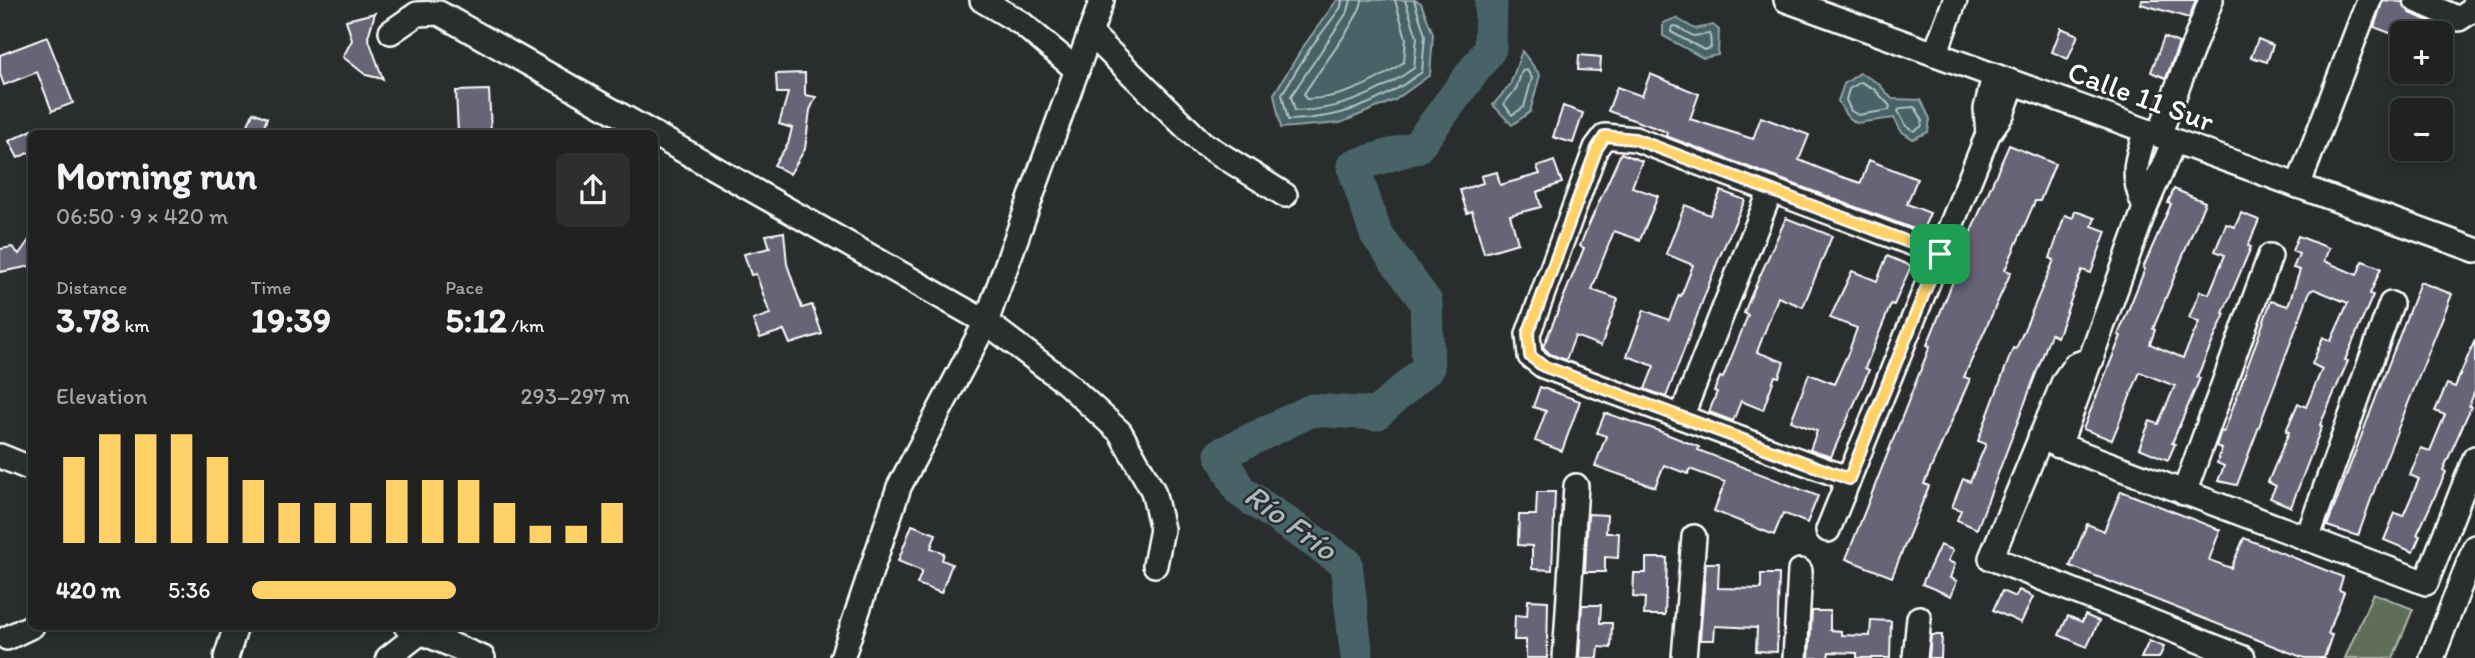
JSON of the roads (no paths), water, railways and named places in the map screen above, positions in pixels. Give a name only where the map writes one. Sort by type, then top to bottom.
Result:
[{"type":"street","points":[[982,0],[1021,23],[1077,70]]},
{"type":"street","points":[[842,658],[899,487],[986,322],[1102,0]]},
{"type":"street","name":"Calle 11 Sur","points":[[1786,0],[2475,250]]},
{"type":"street","points":[[1935,54],[1955,0]]},
{"type":"street","points":[[2211,0],[2160,136],[2145,208],[2092,359],[2075,365],[2064,381],[2049,442],[1991,558],[2243,658]]},
{"type":"street","points":[[2298,186],[2368,0]]},
{"type":"street","points":[[2416,0],[2459,19],[2471,11],[2475,2]]},
{"type":"street","points":[[391,32],[417,15],[439,13],[646,130]]},
{"type":"street","points":[[1090,33],[1202,143],[1285,195]]},
{"type":"street","points":[[1828,530],[1989,134],[2003,114],[2004,79]]},
{"type":"street","points":[[1849,479],[1682,415],[1543,366],[1530,356],[1528,334],[1597,148],[1605,136],[1635,139],[1940,254]]},
{"type":"street","points":[[658,137],[986,322],[1064,382],[1120,432],[1153,491],[1162,529],[1156,565]]},
{"type":"street","points":[[1682,415],[1771,190]]},
{"type":"street","points":[[2184,493],[2270,257]]},
{"type":"street","points":[[2307,539],[2391,304]]},
{"type":"street","points":[[2049,442],[2426,583],[2475,458]]},
{"type":"street","points":[[0,456],[28,467]]},
{"type":"street","points":[[1565,658],[1576,486]]},
{"type":"street","points":[[1684,658],[1694,537]]},
{"type":"street","points":[[2432,658],[2475,547]]},
{"type":"street","points":[[1795,658],[1800,572]]},
{"type":"street","points":[[1915,658],[1919,618]]},
{"type":"street","points":[[7,638],[28,628]]},
{"type":"street","points":[[226,658],[235,630]]},
{"type":"street","points":[[388,658],[413,630],[483,658]]},
{"type":"water","points":[[1337,0],[1415,0],[1421,3],[1433,34],[1430,75],[1395,100],[1340,123],[1281,128],[1274,94]]},
{"type":"water","points":[[1676,18],[1695,29],[1713,25],[1719,30],[1718,55],[1703,58],[1663,36],[1663,23]]},
{"type":"water","points":[[1522,51],[1540,75],[1530,112],[1512,125],[1493,105],[1510,85]]},
{"type":"water","points":[[1860,73],[1878,83],[1892,99],[1921,100],[1930,119],[1928,132],[1913,139],[1901,131],[1894,118],[1856,123],[1846,115],[1838,101],[1844,84]]},
{"type":"waterway","name":"Río Frío","points":[[1357,658],[1346,563],[1240,491],[1221,454],[1312,410],[1376,414],[1428,368],[1426,302],[1376,234],[1353,166],[1417,147],[1490,49],[1491,0]]}]
